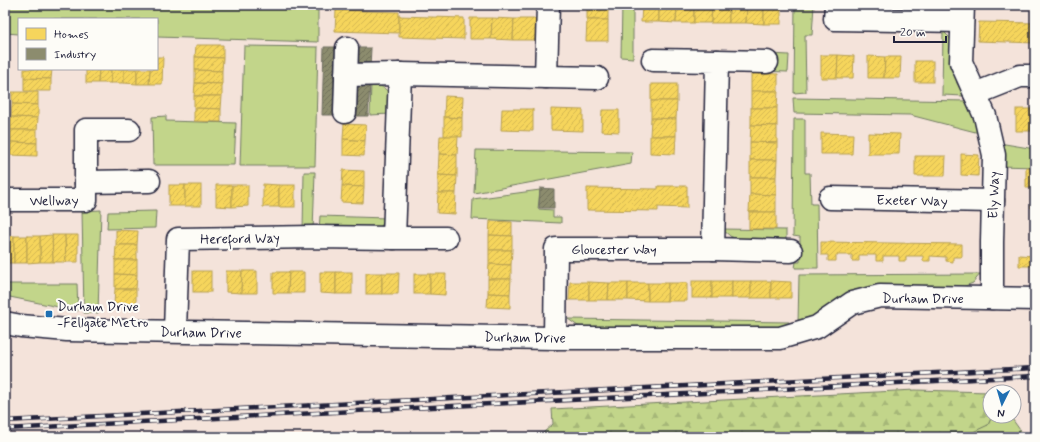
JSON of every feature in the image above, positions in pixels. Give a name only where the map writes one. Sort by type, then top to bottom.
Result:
[{"type":"street","points":[[546,77],[548,5]]},
{"type":"street","points":[[843,5],[836,19],[962,13]]},
{"type":"street","name":"Ely Way","points":[[962,13],[961,62],[985,116],[992,139],[994,155],[992,298]]},
{"type":"street","points":[[345,112],[347,48]]},
{"type":"street","points":[[653,60],[767,62]]},
{"type":"street","points":[[713,249],[717,61]]},
{"type":"street","points":[[394,238],[400,74]]},
{"type":"street","points":[[346,75],[400,74],[597,78]]},
{"type":"street","points":[[976,94],[1020,76],[1035,76]]},
{"type":"street","name":"Wellway","points":[[5,200],[86,200],[86,130],[129,130]]},
{"type":"street","name":"Wellway","points":[[86,182],[149,180]]},
{"type":"street","name":"Exeter Way","points":[[830,198],[993,201]]},
{"type":"street","name":"Hereford Way","points":[[175,332],[178,239],[315,237],[446,238]]},
{"type":"street","name":"Gloucester Way","points":[[555,338],[556,249],[713,249],[791,251]]},
{"type":"street","name":"Durham Drive","points":[[5,323],[67,330],[555,338],[780,338],[816,327],[852,303],[880,296],[1035,299]]},
{"type":"green space","points":[[5,5],[318,5],[318,42],[158,37],[158,18],[18,18],[18,34],[5,33]]},
{"type":"green space","points":[[622,5],[633,5],[633,58],[621,57]]},
{"type":"green space","points":[[795,5],[814,5],[812,35],[805,35],[806,92],[794,93]]},
{"type":"green space","points":[[943,31],[949,37],[954,47],[954,63],[957,83],[964,96],[942,95]]},
{"type":"green space","points":[[244,46],[318,47],[315,166],[240,166]]},
{"type":"green space","points":[[770,54],[789,55],[788,72],[729,70]]},
{"type":"green space","points":[[371,83],[387,90],[392,102],[391,114],[370,115]]},
{"type":"green space","points":[[793,98],[968,101],[983,134],[910,115],[794,113]]},
{"type":"green space","points":[[166,116],[166,121],[236,123],[234,165],[153,165],[152,117]]},
{"type":"green space","points":[[794,119],[805,119],[805,173],[810,173],[811,204],[817,204],[818,268],[795,268],[796,262],[800,262],[800,237],[793,236]]},
{"type":"green space","points":[[999,143],[1035,149],[1035,167],[1000,166]]},
{"type":"green space","points":[[476,150],[632,152],[631,164],[474,193]]},
{"type":"green space","points":[[304,172],[315,172],[313,231],[303,231]]},
{"type":"green space","points":[[540,190],[538,209],[553,210],[553,217],[561,217],[561,223],[472,219],[473,199]]},
{"type":"green space","points":[[101,210],[98,313],[84,313],[82,211]]},
{"type":"green space","points":[[156,211],[155,228],[107,229],[108,212]]},
{"type":"green space","points":[[320,216],[387,218],[381,226],[372,230],[319,231]]},
{"type":"green space","points":[[722,229],[786,230],[786,243],[741,241],[730,236]]},
{"type":"green space","points":[[980,274],[973,283],[962,287],[870,287],[853,292],[798,324],[799,275]]},
{"type":"green space","points":[[5,284],[77,284],[78,311],[5,296]]},
{"type":"green space","points":[[568,319],[789,322],[789,327],[770,330],[595,328],[578,326]]},
{"type":"green space","points":[[915,390],[982,392],[982,424],[988,424],[973,432],[906,435],[898,437],[494,437],[543,433],[553,424],[552,409]]},
{"type":"green space","points":[[1016,424],[1025,437],[898,437],[906,435],[988,425]]},
{"type":"building: Homes","points":[[587,5],[608,5],[608,20],[587,20]]},
{"type":"building: Homes","points":[[642,5],[659,5],[659,22],[641,22]]},
{"type":"building: Homes","points":[[659,5],[677,5],[676,23],[659,22]]},
{"type":"building: Homes","points":[[677,5],[694,5],[694,23],[676,23]]},
{"type":"building: Homes","points":[[694,5],[712,5],[711,23],[694,23]]},
{"type":"building: Homes","points":[[712,5],[729,5],[729,23],[711,23]]},
{"type":"building: Homes","points":[[729,5],[747,5],[746,23],[729,23]]},
{"type":"building: Homes","points":[[747,5],[764,5],[764,24],[746,23]]},
{"type":"building: Homes","points":[[764,5],[781,5],[781,24],[764,24]]},
{"type":"building: Homes","points":[[336,10],[399,12],[399,33],[335,31]]},
{"type":"building: Homes","points":[[399,16],[464,18],[464,39],[399,37]]},
{"type":"building: Homes","points":[[470,18],[492,18],[491,39],[470,39]]},
{"type":"building: Homes","points":[[492,18],[514,19],[513,40],[491,39]]},
{"type":"building: Homes","points":[[514,19],[536,19],[535,40],[513,40]]},
{"type":"building: Homes","points":[[587,20],[608,20],[608,41],[586,41]]},
{"type":"building: Homes","points":[[979,22],[1035,23],[1035,43],[978,41]]},
{"type":"building: Homes","points":[[196,45],[223,45],[223,58],[195,57]]},
{"type":"building: Homes","points":[[821,55],[838,55],[837,78],[821,78]]},
{"type":"building: Homes","points":[[838,55],[854,56],[853,78],[837,78]]},
{"type":"building: Homes","points":[[868,56],[885,57],[884,78],[868,78]]},
{"type":"building: Homes","points":[[158,57],[163,57],[162,84],[149,84],[150,70],[158,70]]},
{"type":"building: Homes","points":[[195,57],[223,58],[222,71],[195,70]]},
{"type":"building: Homes","points":[[885,57],[901,57],[900,78],[884,78]]},
{"type":"building: Homes","points":[[915,61],[933,61],[933,82],[915,82]]},
{"type":"building: Homes","points":[[24,70],[52,70],[51,79],[24,78]]},
{"type":"building: Homes","points":[[86,70],[99,70],[98,83],[86,83]]},
{"type":"building: Homes","points":[[99,70],[111,70],[111,83],[98,83]]},
{"type":"building: Homes","points":[[111,70],[124,70],[124,83],[111,83]]},
{"type":"building: Homes","points":[[124,70],[137,70],[137,84],[124,83]]},
{"type":"building: Homes","points":[[137,70],[150,70],[149,84],[137,84]]},
{"type":"building: Homes","points":[[195,70],[222,71],[222,84],[195,83]]},
{"type":"building: Homes","points":[[751,73],[778,74],[778,91],[751,91]]},
{"type":"building: Homes","points":[[24,78],[51,79],[51,91],[24,91]]},
{"type":"building: Homes","points":[[195,83],[222,84],[222,96],[194,96]]},
{"type":"building: Homes","points":[[651,84],[677,84],[677,101],[651,101]]},
{"type":"building: Homes","points":[[751,91],[778,91],[777,108],[751,108]]},
{"type":"building: Homes","points":[[12,92],[38,92],[38,105],[12,104]]},
{"type":"building: Homes","points":[[194,96],[222,96],[221,109],[194,108]]},
{"type":"building: Homes","points":[[445,96],[463,97],[462,118],[444,117]]},
{"type":"building: Homes","points":[[651,101],[677,101],[676,119],[651,118]]},
{"type":"building: Homes","points":[[12,104],[38,105],[38,118],[11,117]]},
{"type":"building: Homes","points":[[194,108],[221,109],[221,122],[194,121]]},
{"type":"building: Homes","points":[[751,108],[777,108],[777,126],[751,125]]},
{"type":"building: Homes","points":[[502,109],[533,109],[533,131],[501,130]]},
{"type":"building: Homes","points":[[551,109],[583,110],[583,131],[551,130]]},
{"type":"building: Homes","points":[[1016,109],[1031,109],[1031,131],[1016,131]]},
{"type":"building: Homes","points":[[1031,109],[1035,109],[1035,131],[1031,131]]},
{"type":"building: Homes","points":[[602,110],[619,110],[619,132],[601,131]]},
{"type":"building: Homes","points":[[11,117],[38,118],[37,130],[11,130]]},
{"type":"building: Homes","points":[[444,117],[462,118],[462,137],[444,136]]},
{"type":"building: Homes","points":[[651,118],[676,119],[676,136],[650,136]]},
{"type":"building: Homes","points":[[344,124],[366,125],[365,141],[343,139]]},
{"type":"building: Homes","points":[[751,125],[777,126],[777,143],[750,142]]},
{"type":"building: Homes","points":[[11,130],[37,130],[37,143],[11,142]]},
{"type":"building: Homes","points":[[821,133],[853,134],[852,154],[821,154]]},
{"type":"building: Homes","points":[[868,133],[900,134],[899,154],[868,154]]},
{"type":"building: Homes","points":[[440,136],[458,136],[457,155],[439,154]]},
{"type":"building: Homes","points":[[650,136],[676,136],[675,154],[650,153]]},
{"type":"building: Homes","points":[[343,139],[365,141],[364,156],[343,155]]},
{"type":"building: Homes","points":[[11,142],[37,143],[37,156],[10,155]]},
{"type":"building: Homes","points":[[750,142],[777,143],[777,160],[750,160]]},
{"type":"building: Homes","points":[[439,154],[457,155],[457,176],[438,175]]},
{"type":"building: Homes","points":[[961,154],[979,155],[978,176],[961,175]]},
{"type":"building: Homes","points":[[915,156],[946,156],[945,176],[915,176]]},
{"type":"building: Homes","points":[[750,160],[777,160],[776,177],[750,177]]},
{"type":"building: Homes","points":[[1026,167],[1035,168],[1035,208],[1031,208],[1031,188],[1026,188]]},
{"type":"building: Homes","points":[[343,170],[364,171],[364,187],[342,186]]},
{"type":"building: Homes","points":[[438,175],[457,176],[456,193],[438,193]]},
{"type":"building: Homes","points":[[750,177],[776,177],[776,195],[750,194]]},
{"type":"building: Homes","points":[[263,184],[279,185],[279,207],[263,207]]},
{"type":"building: Homes","points":[[169,185],[185,185],[185,206],[169,206]]},
{"type":"building: Homes","points":[[185,185],[201,185],[201,206],[185,206]]},
{"type":"building: Homes","points":[[216,185],[232,185],[232,207],[216,206]]},
{"type":"building: Homes","points":[[232,185],[248,185],[248,206],[232,207]]},
{"type":"building: Homes","points":[[279,185],[295,185],[295,207],[279,207]]},
{"type":"building: Homes","points":[[342,186],[364,187],[363,203],[341,202]]},
{"type":"building: Homes","points":[[658,186],[687,186],[687,208],[658,207],[658,211],[587,210],[587,188],[658,189]]},
{"type":"building: Homes","points":[[438,193],[456,193],[455,214],[437,213]]},
{"type":"building: Homes","points":[[750,194],[776,195],[776,212],[749,212]]},
{"type":"building: Homes","points":[[749,212],[776,212],[776,229],[749,229]]},
{"type":"building: Homes","points":[[490,221],[512,222],[512,236],[489,235]]},
{"type":"building: Homes","points":[[116,230],[138,231],[137,245],[116,245]]},
{"type":"building: Homes","points":[[52,235],[65,235],[66,262],[53,262]]},
{"type":"building: Homes","points":[[52,235],[53,262],[40,262],[40,236]]},
{"type":"building: Homes","points":[[65,235],[78,235],[78,262],[66,262]]},
{"type":"building: Homes","points":[[489,235],[512,236],[512,250],[489,250]]},
{"type":"building: Homes","points":[[5,236],[14,236],[14,263],[5,263]]},
{"type":"building: Homes","points":[[14,236],[27,236],[27,263],[14,263]]},
{"type":"building: Homes","points":[[27,236],[40,236],[40,262],[27,263]]},
{"type":"building: Homes","points":[[821,242],[962,244],[962,257],[953,257],[953,262],[946,261],[946,257],[930,256],[930,261],[923,261],[923,256],[906,256],[906,261],[899,261],[899,256],[883,256],[883,261],[876,261],[876,255],[859,255],[859,261],[852,261],[852,255],[836,255],[836,261],[828,261],[828,255],[821,255]]},
{"type":"building: Homes","points":[[116,245],[137,245],[137,260],[115,260]]},
{"type":"building: Homes","points":[[489,250],[512,250],[511,265],[489,264]]},
{"type":"building: Homes","points":[[1019,255],[1035,256],[1035,266],[1019,266]]},
{"type":"building: Homes","points":[[115,260],[137,260],[137,275],[115,274]]},
{"type":"building: Homes","points":[[489,264],[511,265],[511,279],[488,279]]},
{"type":"building: Homes","points":[[193,271],[211,271],[211,292],[193,292]]},
{"type":"building: Homes","points":[[226,271],[242,271],[241,293],[226,292]]},
{"type":"building: Homes","points":[[242,271],[257,271],[257,293],[241,293]]},
{"type":"building: Homes","points":[[273,272],[289,272],[288,293],[273,293]]},
{"type":"building: Homes","points":[[289,272],[304,272],[304,293],[288,293]]},
{"type":"building: Homes","points":[[320,272],[336,272],[336,294],[320,293]]},
{"type":"building: Homes","points":[[336,272],[352,272],[352,294],[336,294]]},
{"type":"building: Homes","points":[[366,273],[382,273],[382,294],[366,294]]},
{"type":"building: Homes","points":[[382,273],[399,273],[398,294],[382,294]]},
{"type":"building: Homes","points":[[115,274],[137,275],[136,289],[115,289]]},
{"type":"building: Homes","points":[[414,274],[430,274],[430,294],[414,294]]},
{"type":"building: Homes","points":[[430,274],[446,274],[445,295],[430,294]]},
{"type":"building: Homes","points":[[488,279],[511,279],[510,294],[488,293]]},
{"type":"building: Homes","points":[[692,281],[712,281],[712,298],[692,298]]},
{"type":"building: Homes","points":[[712,281],[732,281],[732,298],[712,298]]},
{"type":"building: Homes","points":[[732,281],[751,281],[751,298],[732,298]]},
{"type":"building: Homes","points":[[751,281],[771,281],[771,298],[751,298]]},
{"type":"building: Homes","points":[[771,281],[791,282],[791,298],[771,298]]},
{"type":"building: Homes","points":[[570,282],[589,282],[589,300],[569,300]]},
{"type":"building: Homes","points":[[589,282],[609,283],[608,300],[589,300]]},
{"type":"building: Homes","points":[[609,283],[628,283],[628,300],[608,300]]},
{"type":"building: Homes","points":[[628,283],[648,283],[648,301],[628,300]]},
{"type":"building: Homes","points":[[648,283],[668,283],[667,301],[648,301]]},
{"type":"building: Homes","points":[[668,283],[687,283],[687,301],[667,301]]},
{"type":"building: Homes","points":[[115,289],[136,289],[136,304],[114,304]]},
{"type":"building: Homes","points":[[488,293],[510,294],[510,308],[487,307]]},
{"type":"building: Industry","points":[[324,47],[338,47],[336,115],[322,115]]},
{"type":"building: Industry","points":[[358,48],[371,48],[370,68],[357,67]]},
{"type":"building: Industry","points":[[356,81],[370,82],[368,116],[355,116]]},
{"type":"building: Industry","points":[[540,188],[554,189],[554,208],[539,208]]},
{"type":"railway","points":[[5,421],[1035,368]]},
{"type":"railway","points":[[5,429],[1035,376]]},
{"type":"place","name":"Durham Drive -Fellgate Metro","points":[[49,314]]}]
